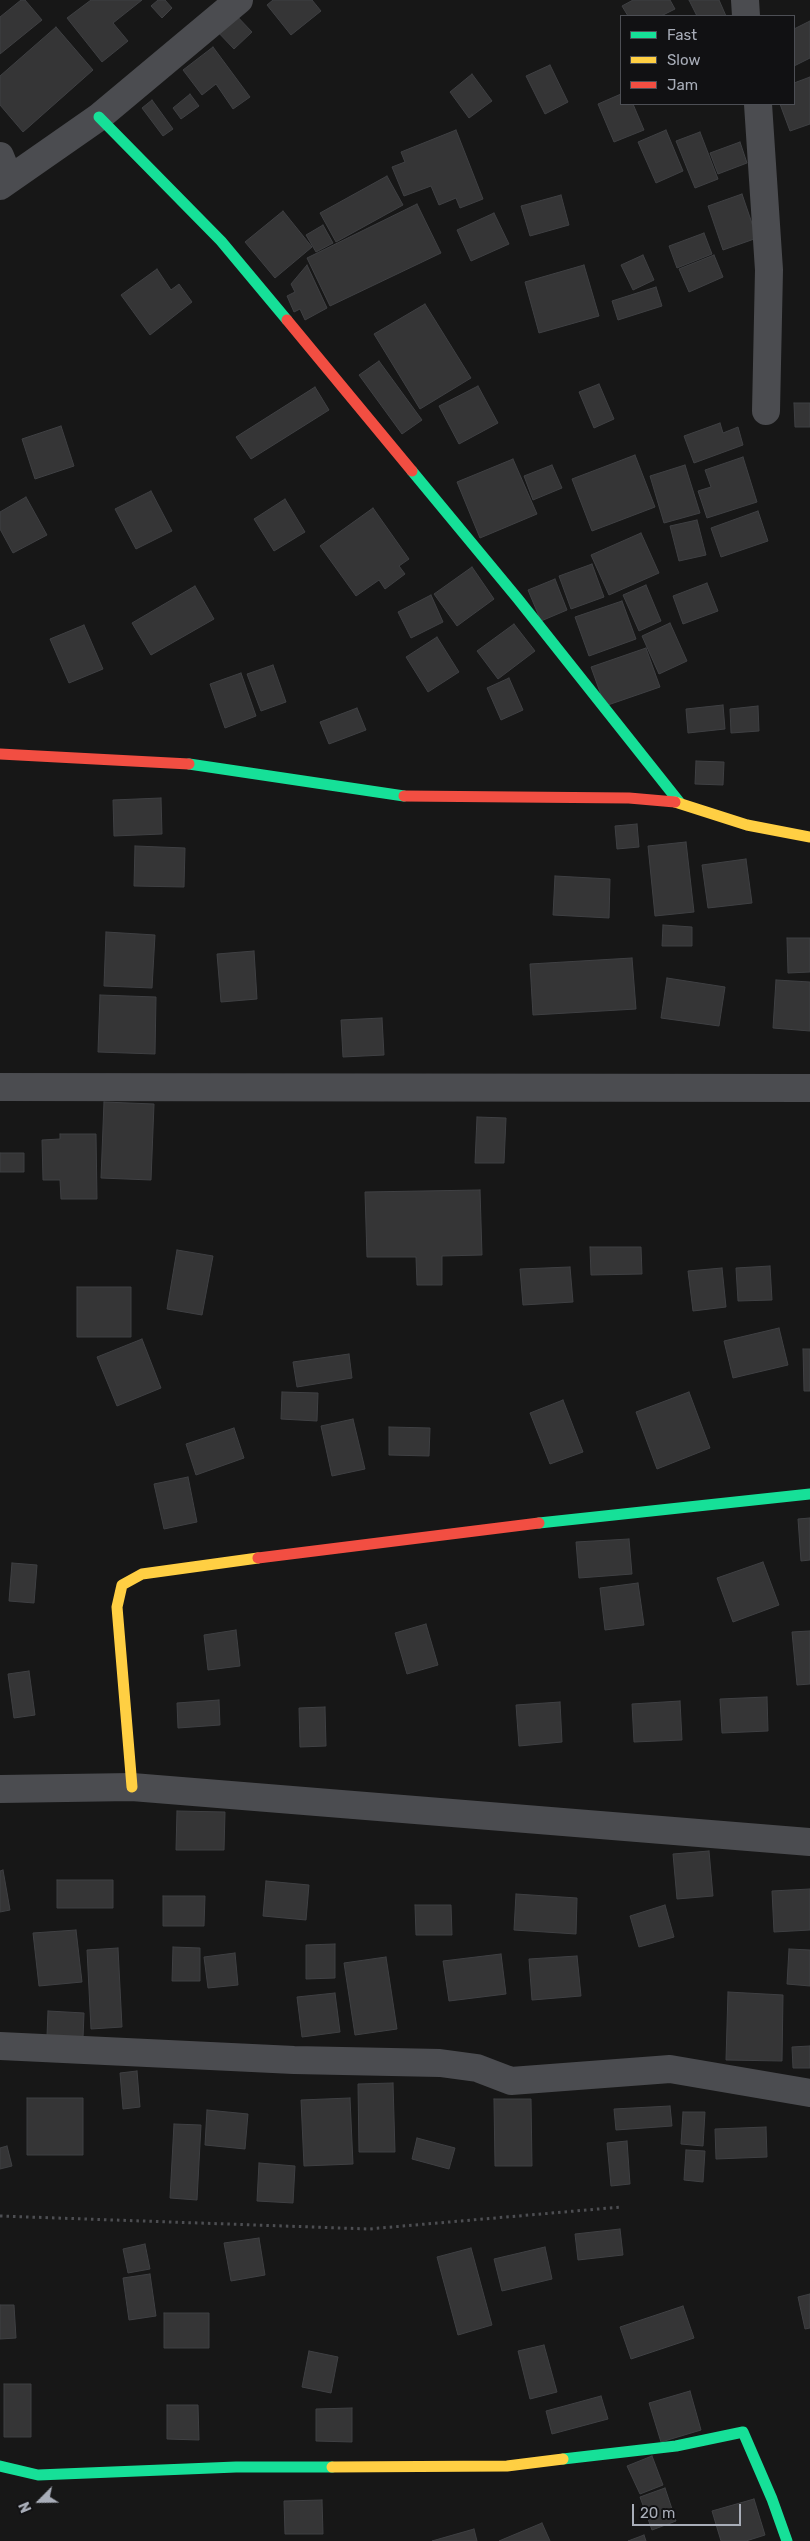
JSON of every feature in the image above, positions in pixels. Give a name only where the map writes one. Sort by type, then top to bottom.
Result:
[{"type":"street","points":[[3,173],[99,117],[239,0]]},
{"type":"street","points":[[745,0],[746,15]]},
{"type":"street","points":[[758,105],[769,270],[766,411]]},
{"type":"street","points":[[99,117],[221,241],[518,599],[680,803]]},
{"type":"street","points":[[0,754],[25,757],[189,764],[406,796],[567,795],[680,803],[747,825],[810,837]]},
{"type":"street","points":[[0,1087],[810,1088]]},
{"type":"street","points":[[132,1787],[117,1607],[122,1585],[142,1574],[440,1534],[810,1494]]},
{"type":"street","points":[[0,1789],[132,1787],[810,1842]]},
{"type":"street","points":[[0,2046],[294,2060],[440,2063],[477,2068],[511,2081],[670,2069],[810,2093]]},
{"type":"street","points":[[0,2466],[38,2475],[236,2467],[507,2466],[676,2446],[743,2432],[772,2499],[787,2541]]},
{"type":"path","points":[[0,2216],[369,2229],[622,2206]]},
{"type":"building","points":[[21,0],[25,0],[42,20],[0,54],[0,17]]},
{"type":"building","points":[[91,0],[142,0],[113,23],[128,41],[102,62],[67,18]]},
{"type":"building","points":[[158,0],[165,0],[172,8],[162,18],[151,6]]},
{"type":"building","points":[[273,0],[312,0],[321,11],[291,35],[267,5]]},
{"type":"building","points":[[633,0],[670,0],[675,9],[663,15],[627,15],[622,6]]},
{"type":"building","points":[[689,0],[719,0],[726,15],[696,15]]},
{"type":"building","points":[[233,12],[252,32],[234,49],[215,29]]},
{"type":"building","points":[[810,21],[810,58],[795,66],[795,28]]},
{"type":"building","points":[[56,27],[93,70],[23,132],[0,105],[0,76]]},
{"type":"building","points":[[213,47],[250,97],[233,109],[216,84],[202,95],[183,70]]},
{"type":"building","points":[[550,65],[568,102],[545,114],[526,76]]},
{"type":"building","points":[[472,74],[492,101],[469,118],[450,92]]},
{"type":"building","points":[[810,77],[810,124],[790,131],[780,105],[795,105],[795,83]]},
{"type":"building","points":[[190,94],[199,106],[181,119],[173,108]]},
{"type":"building","points":[[620,94],[620,105],[633,105],[644,130],[614,142],[598,104]]},
{"type":"building","points":[[152,100],[173,129],[163,136],[142,108]]},
{"type":"building","points":[[456,130],[483,199],[460,208],[456,198],[439,205],[431,186],[404,196],[392,167],[405,162],[401,152]]},
{"type":"building","points":[[666,130],[683,171],[656,183],[638,142]]},
{"type":"building","points":[[700,132],[718,179],[695,188],[676,141]]},
{"type":"building","points":[[740,142],[747,163],[718,174],[710,153]]},
{"type":"building","points":[[387,176],[403,205],[336,242],[320,213]]},
{"type":"building","points":[[742,194],[757,238],[723,250],[708,206]]},
{"type":"building","points":[[561,195],[569,225],[530,236],[521,206]]},
{"type":"building","points":[[417,204],[441,253],[330,306],[307,258]]},
{"type":"building","points":[[283,211],[312,247],[275,278],[245,242]]},
{"type":"building","points":[[494,213],[509,244],[471,261],[457,230]]},
{"type":"building","points":[[323,225],[333,243],[316,252],[306,235]]},
{"type":"building","points":[[704,233],[712,254],[677,268],[669,246]]},
{"type":"building","points":[[643,255],[654,280],[633,290],[621,265]]},
{"type":"building","points":[[714,255],[723,277],[689,292],[679,269]]},
{"type":"building","points":[[307,265],[327,308],[305,320],[300,309],[294,312],[287,296],[295,292],[291,284]]},
{"type":"building","points":[[584,265],[599,316],[539,333],[525,282]]},
{"type":"building","points":[[157,269],[171,290],[179,284],[192,302],[150,335],[121,295]]},
{"type":"building","points":[[656,287],[662,306],[618,320],[612,301]]},
{"type":"building","points":[[425,304],[471,378],[420,409],[374,334]]},
{"type":"building","points":[[379,361],[422,420],[402,434],[359,375]]},
{"type":"building","points":[[599,384],[614,419],[594,428],[579,392]]},
{"type":"building","points":[[478,386],[498,423],[459,444],[439,406]]},
{"type":"building","points":[[315,387],[329,410],[251,459],[236,437]]},
{"type":"building","points":[[794,403],[810,403],[810,427],[795,427]]},
{"type":"building","points":[[720,423],[723,433],[738,427],[743,445],[694,463],[684,436]]},
{"type":"building","points":[[61,426],[74,466],[35,479],[22,439]]},
{"type":"building","points":[[635,455],[655,507],[592,531],[572,479]]},
{"type":"building","points":[[743,457],[757,502],[707,518],[698,491],[711,487],[705,470]]},
{"type":"building","points":[[513,459],[537,514],[480,538],[457,482]]},
{"type":"building","points":[[552,465],[562,488],[533,500],[524,476]]},
{"type":"building","points":[[685,465],[700,513],[664,523],[650,476]]},
{"type":"building","points":[[151,491],[172,531],[136,549],[115,509]]},
{"type":"building","points":[[26,497],[47,535],[13,553],[0,529],[0,512]]},
{"type":"building","points":[[285,499],[305,532],[274,551],[254,519]]},
{"type":"building","points":[[373,508],[409,559],[399,566],[405,574],[385,589],[379,580],[356,596],[320,546]]},
{"type":"building","points":[[758,511],[768,541],[721,557],[711,528]]},
{"type":"building","points":[[697,520],[706,555],[679,561],[670,526]]},
{"type":"building","points":[[641,533],[659,573],[609,595],[591,555]]},
{"type":"building","points":[[592,564],[604,597],[571,609],[559,576]]},
{"type":"building","points":[[472,567],[494,599],[457,626],[434,594]]},
{"type":"building","points":[[555,579],[567,610],[541,621],[528,590]]},
{"type":"building","points":[[707,583],[718,611],[683,624],[673,596]]},
{"type":"building","points":[[646,585],[661,621],[639,631],[623,595]]},
{"type":"building","points":[[195,586],[214,619],[151,655],[132,623]]},
{"type":"building","points":[[431,595],[443,622],[411,638],[398,612]]},
{"type":"building","points":[[622,601],[636,639],[589,656],[575,617]]},
{"type":"building","points":[[670,623],[687,661],[659,674],[642,636]]},
{"type":"building","points":[[514,624],[535,651],[498,679],[477,651]]},
{"type":"building","points":[[84,625],[103,669],[69,683],[50,639]]},
{"type":"building","points":[[437,637],[459,672],[428,692],[406,657]]},
{"type":"building","points":[[646,648],[660,687],[605,706],[591,667]]},
{"type":"building","points":[[273,665],[286,702],[261,711],[247,674]]},
{"type":"building","points":[[241,673],[256,716],[225,728],[210,684]]},
{"type":"building","points":[[509,678],[523,710],[501,720],[487,688]]},
{"type":"building","points":[[723,705],[725,729],[688,733],[686,709]]},
{"type":"building","points":[[758,706],[759,731],[731,733],[730,709]]},
{"type":"building","points":[[357,708],[366,730],[329,744],[320,722]]},
{"type":"building","points":[[696,761],[724,762],[723,785],[695,784]]},
{"type":"building","points":[[161,798],[162,834],[114,836],[113,800]]},
{"type":"building","points":[[637,824],[639,847],[617,849],[615,826]]},
{"type":"building","points":[[686,842],[694,912],[655,916],[648,846]]},
{"type":"building","points":[[135,846],[185,848],[184,887],[134,886]]},
{"type":"building","points":[[746,859],[752,903],[708,908],[702,865]]},
{"type":"building","points":[[555,876],[610,879],[609,918],[553,915]]},
{"type":"building","points":[[663,925],[692,927],[692,946],[662,946]]},
{"type":"building","points":[[106,932],[155,935],[152,988],[104,986]]},
{"type":"building","points":[[787,938],[810,938],[810,972],[788,973]]},
{"type":"building","points":[[254,951],[257,999],[221,1002],[217,954]]},
{"type":"building","points":[[632,958],[636,1009],[533,1015],[530,964]]},
{"type":"building","points":[[667,978],[725,987],[719,1026],[661,1018]]},
{"type":"building","points":[[776,980],[810,982],[810,1031],[773,1028]]},
{"type":"building","points":[[100,995],[156,997],[155,1054],[98,1052]]},
{"type":"building","points":[[382,1018],[384,1055],[343,1057],[341,1020]]},
{"type":"building","points":[[104,1102],[154,1104],[151,1180],[101,1178]]},
{"type":"building","points":[[477,1117],[506,1118],[504,1163],[475,1163]]},
{"type":"building","points":[[60,1134],[96,1134],[97,1199],[61,1199],[60,1180],[43,1180],[42,1140],[60,1139]]},
{"type":"building","points":[[0,1153],[24,1153],[24,1172],[0,1172]]},
{"type":"building","points":[[480,1190],[482,1255],[442,1256],[442,1285],[417,1285],[416,1257],[367,1257],[365,1192]]},
{"type":"building","points":[[590,1247],[641,1247],[642,1274],[591,1275]]},
{"type":"building","points":[[177,1250],[213,1256],[202,1315],[167,1309]]},
{"type":"building","points":[[770,1266],[772,1300],[738,1301],[736,1268]]},
{"type":"building","points":[[570,1267],[573,1302],[523,1305],[520,1269]]},
{"type":"building","points":[[722,1268],[726,1307],[693,1311],[688,1271]]},
{"type":"building","points":[[77,1287],[131,1287],[131,1337],[77,1337]]},
{"type":"building","points":[[779,1328],[788,1365],[733,1378],[724,1341]]},
{"type":"building","points":[[142,1339],[161,1388],[117,1406],[97,1357]]},
{"type":"building","points":[[803,1349],[810,1349],[810,1391],[804,1391]]},
{"type":"building","points":[[349,1354],[352,1378],[297,1387],[293,1362]]},
{"type":"building","points":[[282,1392],[318,1393],[317,1421],[281,1419]]},
{"type":"building","points":[[689,1392],[710,1448],[657,1469],[636,1412]]},
{"type":"building","points":[[563,1400],[583,1452],[550,1464],[530,1413]]},
{"type":"building","points":[[353,1419],[365,1469],[332,1476],[321,1426]]},
{"type":"building","points":[[389,1427],[430,1428],[429,1456],[389,1455]]},
{"type":"building","points":[[234,1428],[244,1458],[196,1475],[186,1444]]},
{"type":"building","points":[[188,1477],[197,1522],[164,1529],[154,1484]]},
{"type":"building","points":[[810,1518],[810,1560],[801,1561],[798,1519]]},
{"type":"building","points":[[629,1539],[632,1574],[579,1578],[576,1542]]},
{"type":"building","points":[[763,1562],[779,1605],[733,1622],[717,1578]]},
{"type":"building","points":[[12,1563],[37,1565],[34,1603],[9,1601]]},
{"type":"building","points":[[638,1583],[644,1625],[605,1630],[600,1588]]},
{"type":"building","points":[[426,1624],[438,1665],[407,1674],[395,1633]]},
{"type":"building","points":[[236,1630],[240,1666],[208,1670],[204,1635]]},
{"type":"building","points":[[810,1631],[810,1684],[797,1685],[792,1632]]},
{"type":"building","points":[[29,1671],[35,1715],[14,1718],[8,1674]]},
{"type":"building","points":[[767,1697],[768,1731],[722,1733],[720,1699]]},
{"type":"building","points":[[219,1700],[220,1725],[178,1728],[177,1703]]},
{"type":"building","points":[[680,1701],[682,1740],[634,1742],[632,1704]]},
{"type":"building","points":[[560,1702],[562,1742],[519,1746],[516,1705]]},
{"type":"building","points":[[325,1707],[326,1746],[300,1747],[299,1708]]},
{"type":"building","points":[[177,1811],[225,1812],[224,1850],[176,1850]]},
{"type":"building","points":[[709,1851],[713,1896],[677,1899],[673,1854]]},
{"type":"building","points":[[3,1870],[10,1910],[0,1912],[0,1871]]},
{"type":"building","points":[[57,1880],[113,1880],[113,1908],[57,1908]]},
{"type":"building","points":[[266,1881],[309,1885],[306,1920],[263,1916]]},
{"type":"building","points":[[810,1889],[810,1930],[774,1932],[772,1891]]},
{"type":"building","points":[[516,1894],[577,1898],[576,1934],[514,1930]]},
{"type":"building","points":[[163,1896],[205,1896],[204,1926],[163,1926]]},
{"type":"building","points":[[415,1905],[451,1905],[452,1935],[416,1935]]},
{"type":"building","points":[[665,1905],[674,1937],[639,1947],[630,1916]]},
{"type":"building","points":[[76,1930],[82,1982],[39,1986],[33,1933]]},
{"type":"building","points":[[335,1944],[335,1978],[306,1979],[306,1945]]},
{"type":"building","points":[[173,1947],[200,1948],[200,1981],[172,1981]]},
{"type":"building","points":[[118,1948],[122,2027],[91,2029],[87,1950]]},
{"type":"building","points":[[789,1949],[810,1950],[810,1986],[787,1984]]},
{"type":"building","points":[[235,1953],[238,1985],[208,1988],[204,1957]]},
{"type":"building","points":[[501,1954],[506,1994],[449,2001],[443,1961]]},
{"type":"building","points":[[577,1956],[581,1996],[532,2000],[529,1959]]},
{"type":"building","points":[[386,1957],[397,2029],[355,2035],[344,1963]]},
{"type":"building","points":[[728,1992],[783,1995],[782,2061],[726,2060]]},
{"type":"building","points":[[335,1993],[340,2032],[302,2037],[297,1997]]},
{"type":"building","points":[[48,2011],[84,2013],[83,2038],[47,2036]]},
{"type":"building","points":[[810,2046],[810,2068],[793,2068],[792,2047]]},
{"type":"building","points":[[137,2071],[140,2107],[123,2109],[120,2073]]},
{"type":"building","points":[[393,2083],[395,2152],[359,2152],[358,2084]]},
{"type":"building","points":[[27,2098],[83,2098],[83,2155],[27,2155]]},
{"type":"building","points":[[350,2098],[353,2164],[304,2166],[301,2100]]},
{"type":"building","points":[[494,2099],[531,2099],[532,2166],[495,2166]]},
{"type":"building","points":[[670,2106],[672,2126],[616,2130],[614,2109]]},
{"type":"building","points":[[207,2110],[248,2114],[245,2149],[205,2145]]},
{"type":"building","points":[[683,2112],[705,2112],[703,2146],[681,2144]]},
{"type":"building","points":[[174,2124],[201,2125],[197,2200],[170,2198]]},
{"type":"building","points":[[766,2127],[767,2157],[716,2159],[715,2129]]},
{"type":"building","points":[[417,2138],[455,2148],[449,2169],[412,2159]]},
{"type":"building","points":[[627,2141],[630,2184],[611,2186],[607,2143]]},
{"type":"building","points":[[7,2146],[12,2166],[0,2169],[0,2148]]},
{"type":"building","points":[[686,2150],[705,2151],[703,2182],[684,2180]]},
{"type":"building","points":[[259,2163],[295,2166],[293,2203],[257,2201]]},
{"type":"building","points":[[620,2229],[623,2255],[578,2260],[575,2234]]},
{"type":"building","points":[[259,2238],[265,2275],[231,2281],[224,2243]]},
{"type":"building","points":[[145,2244],[150,2269],[128,2273],[123,2249]]},
{"type":"building","points":[[545,2247],[552,2279],[502,2291],[494,2259]]},
{"type":"building","points":[[471,2248],[492,2325],[458,2335],[437,2257]]},
{"type":"building","points":[[150,2274],[156,2316],[129,2320],[123,2278]]},
{"type":"building","points":[[810,2294],[810,2328],[805,2329],[798,2297]]},
{"type":"building","points":[[0,2305],[14,2305],[16,2338],[0,2339]]},
{"type":"building","points":[[683,2306],[694,2338],[631,2359],[620,2327]]},
{"type":"building","points":[[164,2313],[209,2313],[209,2348],[164,2348]]},
{"type":"building","points":[[544,2345],[557,2392],[530,2399],[518,2351]]},
{"type":"building","points":[[309,2351],[338,2357],[331,2393],[302,2387]]},
{"type":"building","points":[[4,2384],[31,2384],[31,2437],[4,2437]]},
{"type":"building","points":[[690,2391],[701,2430],[661,2442],[649,2403]]},
{"type":"building","points":[[601,2396],[608,2419],[552,2434],[546,2411]]},
{"type":"building","points":[[167,2405],[198,2405],[199,2440],[167,2439]]},
{"type":"building","points":[[352,2408],[352,2442],[316,2441],[316,2409]]},
{"type":"building","points":[[652,2456],[663,2485],[640,2494],[627,2466]]},
{"type":"building","points":[[665,2488],[676,2521],[652,2530],[640,2497]]},
{"type":"building","points":[[754,2499],[765,2535],[746,2541],[721,2541],[712,2511]]},
{"type":"building","points":[[322,2500],[323,2534],[285,2534],[284,2501]]},
{"type":"building","points":[[542,2523],[550,2541],[499,2541]]},
{"type":"building","points":[[474,2529],[477,2541],[432,2541]]},
{"type":"building","points":[[644,2535],[646,2541],[628,2541]]},
{"type":"traffic: fast","points":[[99,117],[221,241],[287,320]]},
{"type":"traffic: fast","points":[[412,471],[518,599],[680,803]]},
{"type":"traffic: fast","points":[[189,764],[404,796]]},
{"type":"traffic: fast","points":[[539,1523],[810,1494]]},
{"type":"traffic: fast","points":[[563,2459],[676,2446],[743,2432],[772,2499],[787,2541]]},
{"type":"traffic: fast","points":[[0,2466],[38,2475],[236,2467],[332,2467]]},
{"type":"traffic: slow","points":[[675,802],[747,825],[810,837]]},
{"type":"traffic: slow","points":[[132,1787],[117,1607],[122,1585],[142,1574],[258,1558]]},
{"type":"traffic: slow","points":[[332,2467],[507,2466],[563,2459]]},
{"type":"traffic: jam","points":[[287,320],[412,471]]},
{"type":"traffic: jam","points":[[0,754],[189,764]]},
{"type":"traffic: jam","points":[[404,796],[629,798],[675,802]]},
{"type":"traffic: jam","points":[[258,1558],[539,1523]]}]
